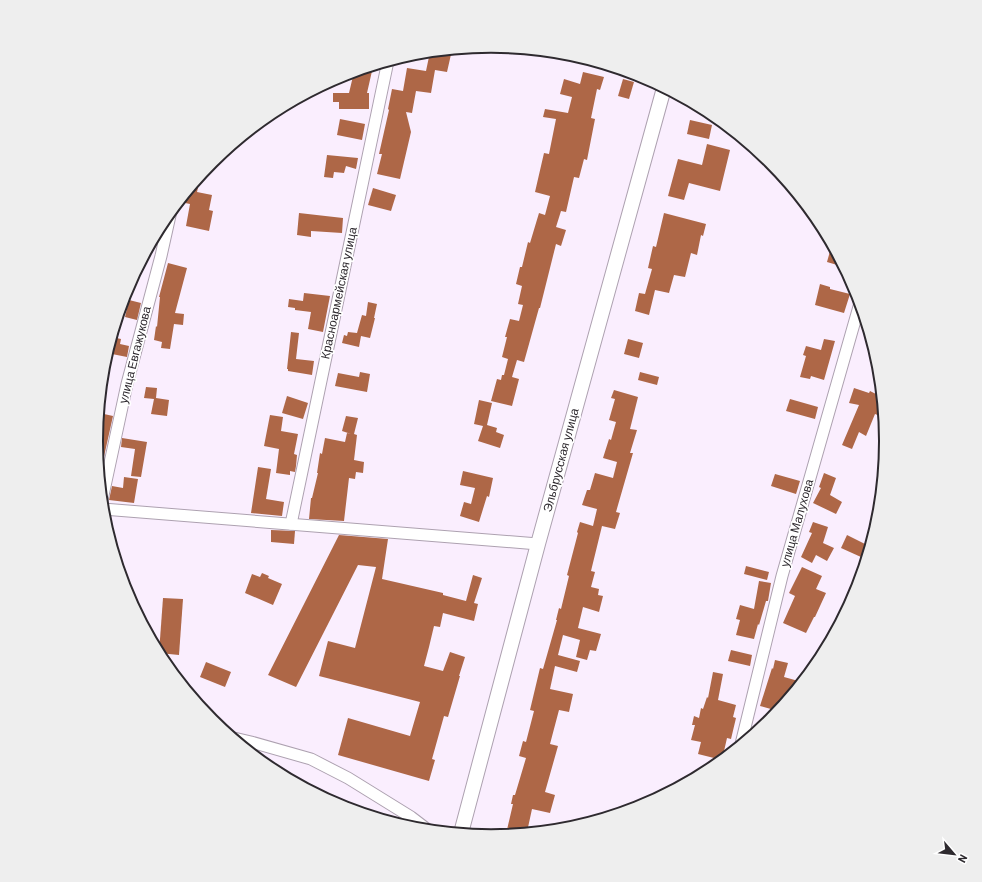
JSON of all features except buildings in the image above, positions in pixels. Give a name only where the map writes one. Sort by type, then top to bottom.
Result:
[{"type":"street","name":"Красноармейская улица","points":[[291,524],[387,67]]},
{"type":"street","name":"Эльбрусская улица","points":[[462,828],[538,544],[663,93]]},
{"type":"street","name":"улица Евгажукова","points":[[105,484],[127,384],[168,225]]},
{"type":"street","name":"улица Малухова","points":[[743,736],[782,576],[857,313]]},
{"type":"street","points":[[109,509],[538,544]]},
{"type":"street","points":[[244,740],[311,759],[348,778],[418,823]]}]
